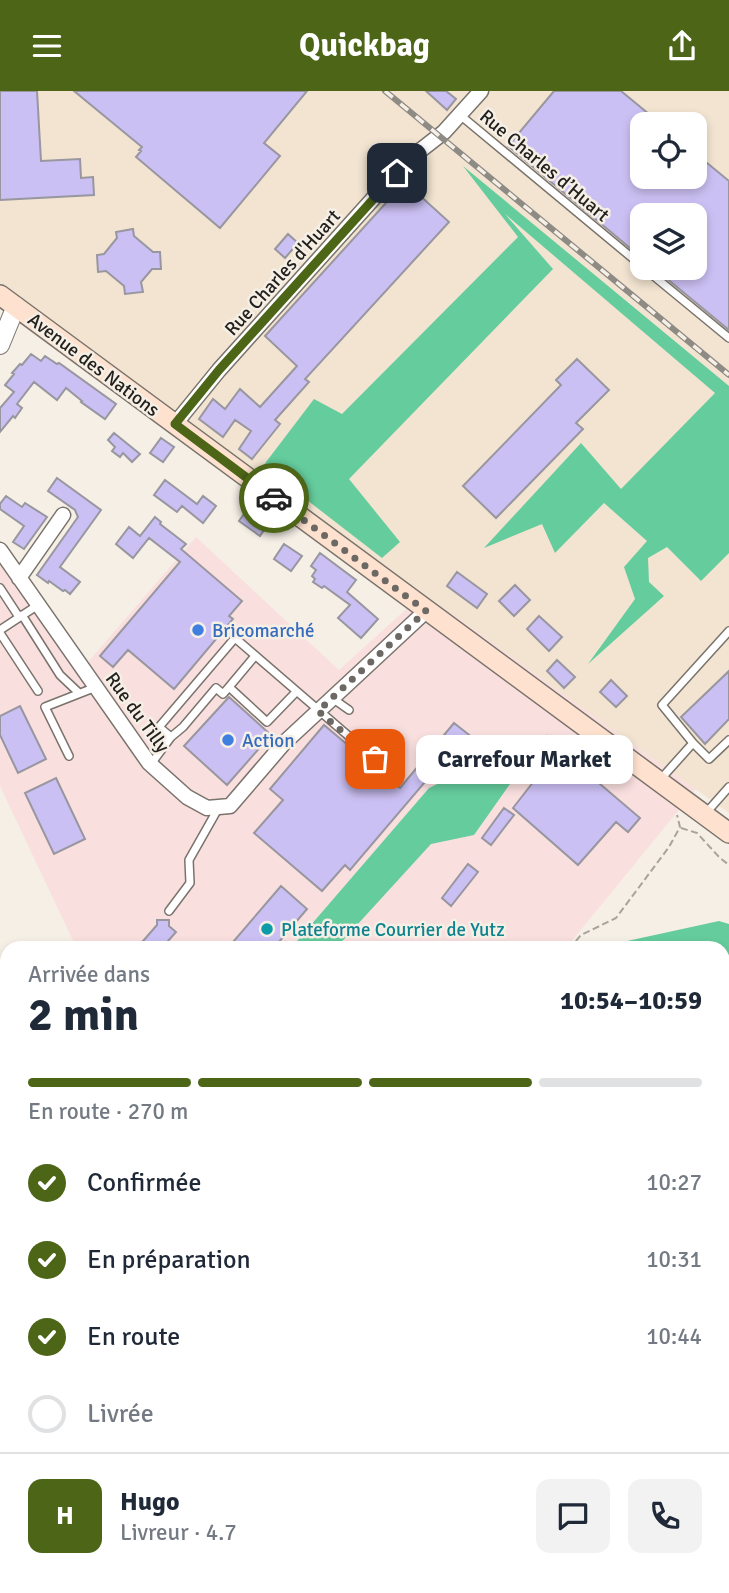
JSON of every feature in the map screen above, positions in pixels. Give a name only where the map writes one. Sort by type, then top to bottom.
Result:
[{"type":"main road","name":"Avenue des Nations","points":[[8,300],[729,834]]},
{"type":"street","name":"Rue Charles d'Huart","points":[[175,424],[219,370],[408,160],[440,136],[481,91]]},
{"type":"street","points":[[0,345],[8,300]]},
{"type":"street","points":[[19,578],[63,515]]},
{"type":"street","name":"Rue du Tilly","points":[[0,550],[150,764],[187,797],[207,808],[219,807]]},
{"type":"street","points":[[219,807],[230,806],[284,743],[426,611]]},
{"type":"lane","name":"Rue Charles d’Huart","points":[[460,115],[630,256]]},
{"type":"lane","name":"Rue Charles d’Huart","points":[[659,280],[729,338]]},
{"type":"lane","points":[[0,588],[60,675],[79,693]]},
{"type":"lane","points":[[38,605],[0,631],[38,691]]},
{"type":"lane","points":[[729,631],[662,705],[709,759],[729,740]]},
{"type":"lane","points":[[171,737],[159,727],[234,638],[395,776]]},
{"type":"lane","points":[[150,764],[216,688],[223,694],[255,656]]},
{"type":"lane","points":[[69,756],[45,707],[96,687]]},
{"type":"lane","points":[[229,687],[267,722],[296,692]]},
{"type":"lane","points":[[332,698],[349,710]]},
{"type":"lane","points":[[658,782],[693,743]]},
{"type":"lane","points":[[704,815],[729,787]]},
{"type":"lane","points":[[169,911],[190,883],[190,860],[219,807]]},
{"type":"path","points":[[575,941],[580,935],[616,918],[669,847],[680,827],[675,806],[681,798]]},
{"type":"path","points":[[680,827],[697,833],[729,865]]},
{"type":"shaded area","points":[[0,91],[729,91],[729,813],[0,289]]},
{"type":"shaded area","points":[[196,537],[339,670],[424,593],[696,789],[572,941],[342,941],[431,843],[474,834],[429,788],[297,941],[73,941],[0,786],[0,558],[81,670]]},
{"type":"green space","points":[[463,166],[729,386],[729,553],[701,581],[667,547],[648,558],[649,582],[664,596],[588,664],[635,599],[624,567],[647,541],[604,503],[555,553],[542,524],[484,548],[581,443],[621,489],[715,393],[505,214],[553,269],[349,479],[400,542],[382,558],[263,466],[314,399],[342,414],[518,237]]},
{"type":"green space","points":[[514,747],[527,760],[474,835],[431,844],[342,941],[297,941],[429,788]]},
{"type":"green space","points":[[719,921],[729,924],[729,941],[627,941]]},
{"type":"building","points":[[0,91],[37,91],[41,161],[80,159],[81,178],[93,177],[94,195],[0,200]]},
{"type":"building","points":[[74,91],[307,91],[264,143],[280,156],[220,228],[136,157],[142,147]]},
{"type":"building","points":[[426,91],[446,91],[456,99],[447,110]]},
{"type":"building","points":[[554,91],[621,91],[646,112],[630,112],[630,189],[707,189],[707,163],[729,181],[729,330],[669,280],[707,280],[707,203],[630,203],[630,248],[508,146]]},
{"type":"building","points":[[405,182],[449,222],[305,379],[309,382],[275,420],[280,424],[252,459],[239,449],[251,431],[235,420],[223,437],[199,419],[213,399],[225,409],[240,389],[260,407],[297,366],[265,336]]},
{"type":"building","points":[[133,229],[134,236],[153,252],[160,252],[161,269],[152,269],[141,282],[143,292],[125,294],[124,286],[106,271],[98,272],[97,255],[104,254],[117,238],[116,232]]},
{"type":"building","points":[[288,234],[298,243],[285,258],[275,249]]},
{"type":"building","points":[[31,354],[41,361],[45,356],[59,363],[116,404],[105,419],[66,388],[57,400],[34,382],[17,404],[22,408],[0,432],[0,408],[14,392],[5,385],[14,374],[12,373]]},
{"type":"building","points":[[577,359],[609,390],[576,423],[583,429],[496,518],[463,486],[561,385],[556,380]]},
{"type":"building","points":[[114,433],[140,454],[132,462],[123,453],[120,457],[112,451],[115,447],[108,440]]},
{"type":"building","points":[[161,438],[174,447],[163,462],[150,453]]},
{"type":"building","points":[[57,478],[101,510],[60,567],[80,582],[70,594],[37,575],[78,517],[75,510],[48,491]]},
{"type":"building","points":[[165,480],[197,504],[203,496],[216,506],[203,523],[182,506],[177,512],[154,495]]},
{"type":"building","points":[[6,496],[22,507],[25,503],[47,517],[24,549],[13,542],[24,526],[0,509]]},
{"type":"building","points":[[251,504],[272,518],[260,536],[239,521]]},
{"type":"building","points":[[155,517],[186,544],[181,549],[242,601],[229,616],[233,619],[174,689],[128,650],[113,667],[100,656],[180,562],[149,538],[133,558],[116,544],[129,527],[140,536]]},
{"type":"building","points":[[284,544],[302,556],[291,571],[274,559]]},
{"type":"building","points":[[320,553],[356,580],[347,592],[378,619],[361,638],[338,618],[350,605],[324,586],[322,588],[313,582],[315,579],[312,576],[316,570],[311,566]]},
{"type":"building","points":[[457,572],[487,594],[477,608],[447,586]]},
{"type":"building","points":[[515,585],[530,600],[514,616],[499,601]]},
{"type":"building","points":[[539,616],[562,637],[549,651],[527,629]]},
{"type":"building","points":[[557,660],[575,677],[564,688],[547,671]]},
{"type":"building","points":[[729,671],[729,719],[705,744],[681,717]]},
{"type":"building","points":[[611,680],[627,696],[616,707],[600,692]]},
{"type":"building","name":"Action","points":[[229,697],[271,735],[227,785],[184,746]]},
{"type":"building","points":[[20,706],[46,759],[18,773],[0,735],[0,716]]},
{"type":"building","points":[[454,723],[489,748],[479,759],[459,742],[350,870],[345,865],[322,891],[254,833],[283,800],[270,789],[324,725],[363,758],[359,763],[384,784],[393,782],[400,788]]},
{"type":"building","points":[[547,736],[640,818],[628,832],[616,822],[578,865],[513,808],[548,763],[536,754]]},
{"type":"building","points":[[56,778],[85,839],[54,854],[25,793]]},
{"type":"building","points":[[504,808],[514,815],[491,845],[482,838]]},
{"type":"building","points":[[468,864],[478,872],[451,906],[442,898]]},
{"type":"building","name":"Plateforme Courrier de Yutz","points":[[281,886],[307,909],[280,941],[234,941]]},
{"type":"building","points":[[157,920],[169,920],[169,926],[176,932],[168,941],[143,941],[157,925]]},
{"type":"railway","points":[[385,91],[729,375]]},
{"type":"way so far","points":[[274,498],[426,611],[318,711],[375,759]]},
{"type":"place","name":"Bricomarché","points":[[198,630]]},
{"type":"place","name":"Action","points":[[228,740]]},
{"type":"place","name":"Carrefour Market","points":[[375,759]]},
{"type":"place","name":"Plateforme Courrier de Yutz","points":[[267,929]]},
{"type":"route","points":[[274,498],[175,424],[219,370],[397,173]]}]
